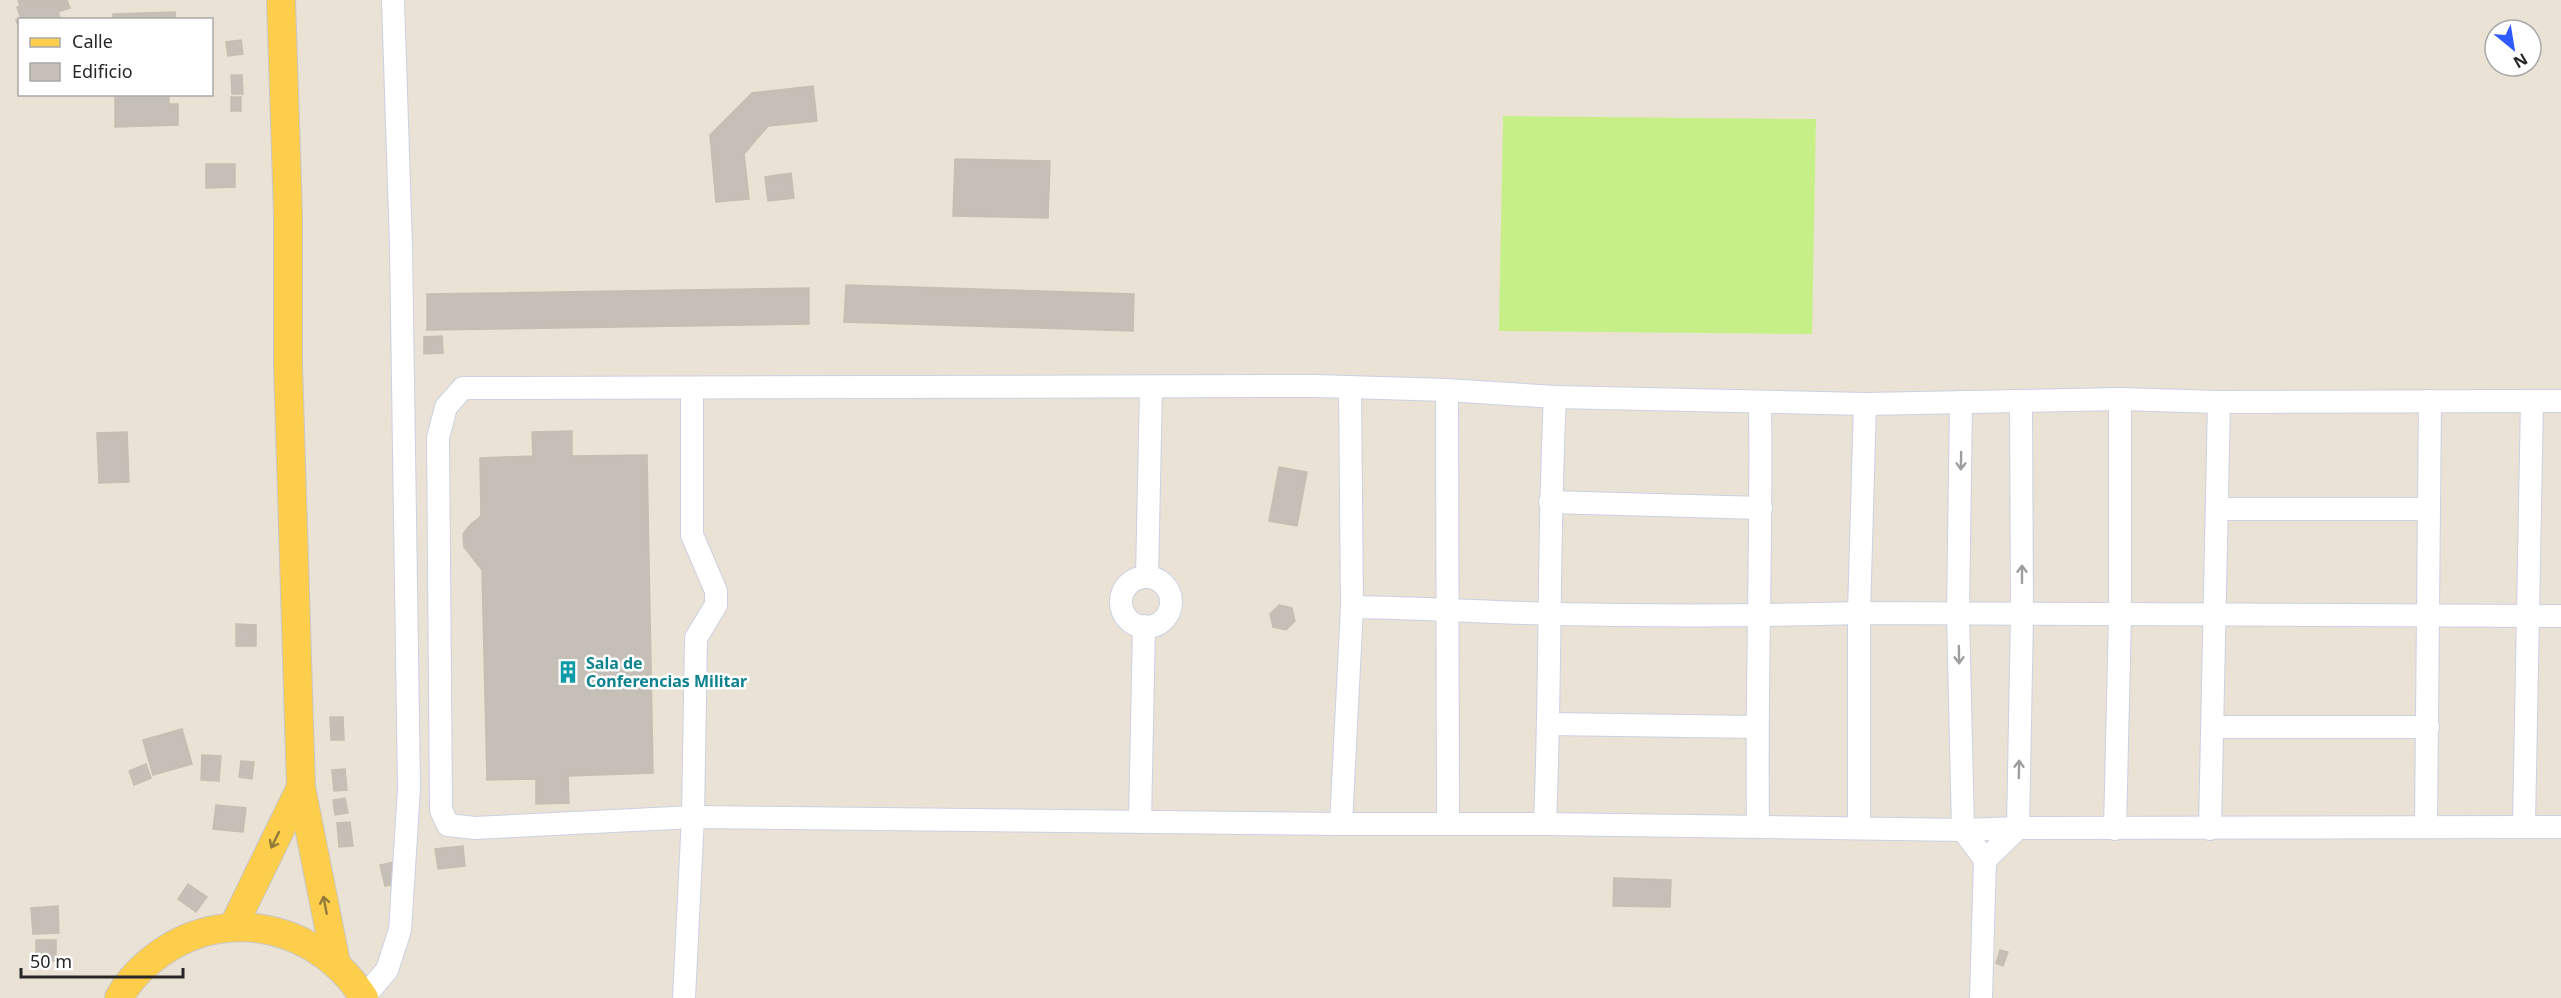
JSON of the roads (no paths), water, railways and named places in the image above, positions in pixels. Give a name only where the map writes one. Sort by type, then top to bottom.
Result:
[{"type":"main road","points":[[281,0],[288,214],[287,342],[301,787],[336,963]]},
{"type":"main road","points":[[233,927],[301,787]]},
{"type":"main road","points":[[119,998],[135,975],[170,946],[211,930],[233,927],[278,932],[318,949],[336,963],[364,998]]},
{"type":"street","points":[[364,998],[387,970],[400,930],[409,789],[401,246],[393,0]]},
{"type":"street","points":[[1147,577],[1151,387]]},
{"type":"street","points":[[1341,824],[1352,607],[1350,387]]},
{"type":"street","points":[[2561,401],[2219,402],[2120,399],[2021,403],[1865,404],[1555,397],[1350,387],[463,388],[446,407],[438,438],[441,810],[448,825],[475,828],[693,817],[1758,826],[1963,830],[2561,826]]},
{"type":"street","points":[[684,998],[693,817],[696,638],[716,605],[716,591],[692,535],[692,388]]},
{"type":"street","points":[[1448,390],[1448,824]]},
{"type":"street","points":[[1545,824],[1551,614],[1550,502],[1555,397]]},
{"type":"street","points":[[2115,828],[2120,615],[2120,399]]},
{"type":"street","points":[[2426,826],[2430,401]]},
{"type":"street","points":[[2524,825],[2532,401]]},
{"type":"street","points":[[1758,826],[1756,727],[1761,508],[1760,402]]},
{"type":"street","points":[[1961,402],[1958,614],[1963,830],[1985,860],[1981,998]]},
{"type":"street","points":[[2210,829],[2219,402]]},
{"type":"street","points":[[1985,860],[2018,828],[2022,615],[2021,403]]},
{"type":"street","points":[[1859,828],[1859,613],[1865,404]]},
{"type":"street","points":[[1550,502],[1761,508]]},
{"type":"street","points":[[2217,509],[2428,509]]},
{"type":"street","points":[[1147,577],[1164,585],[1168,590],[1171,603],[1162,620],[1144,627],[1126,617],[1122,611],[1121,597],[1133,580],[1147,577]]},
{"type":"street","points":[[1352,607],[1448,608],[1551,614],[1759,616],[1859,613],[2561,616]]},
{"type":"street","points":[[1140,822],[1144,627]]},
{"type":"street","points":[[1549,724],[1756,727]]},
{"type":"street","points":[[2213,727],[2428,727]]},
{"type":"place","name":"Sala de Conferencias Militar","points":[[568,672]]}]
